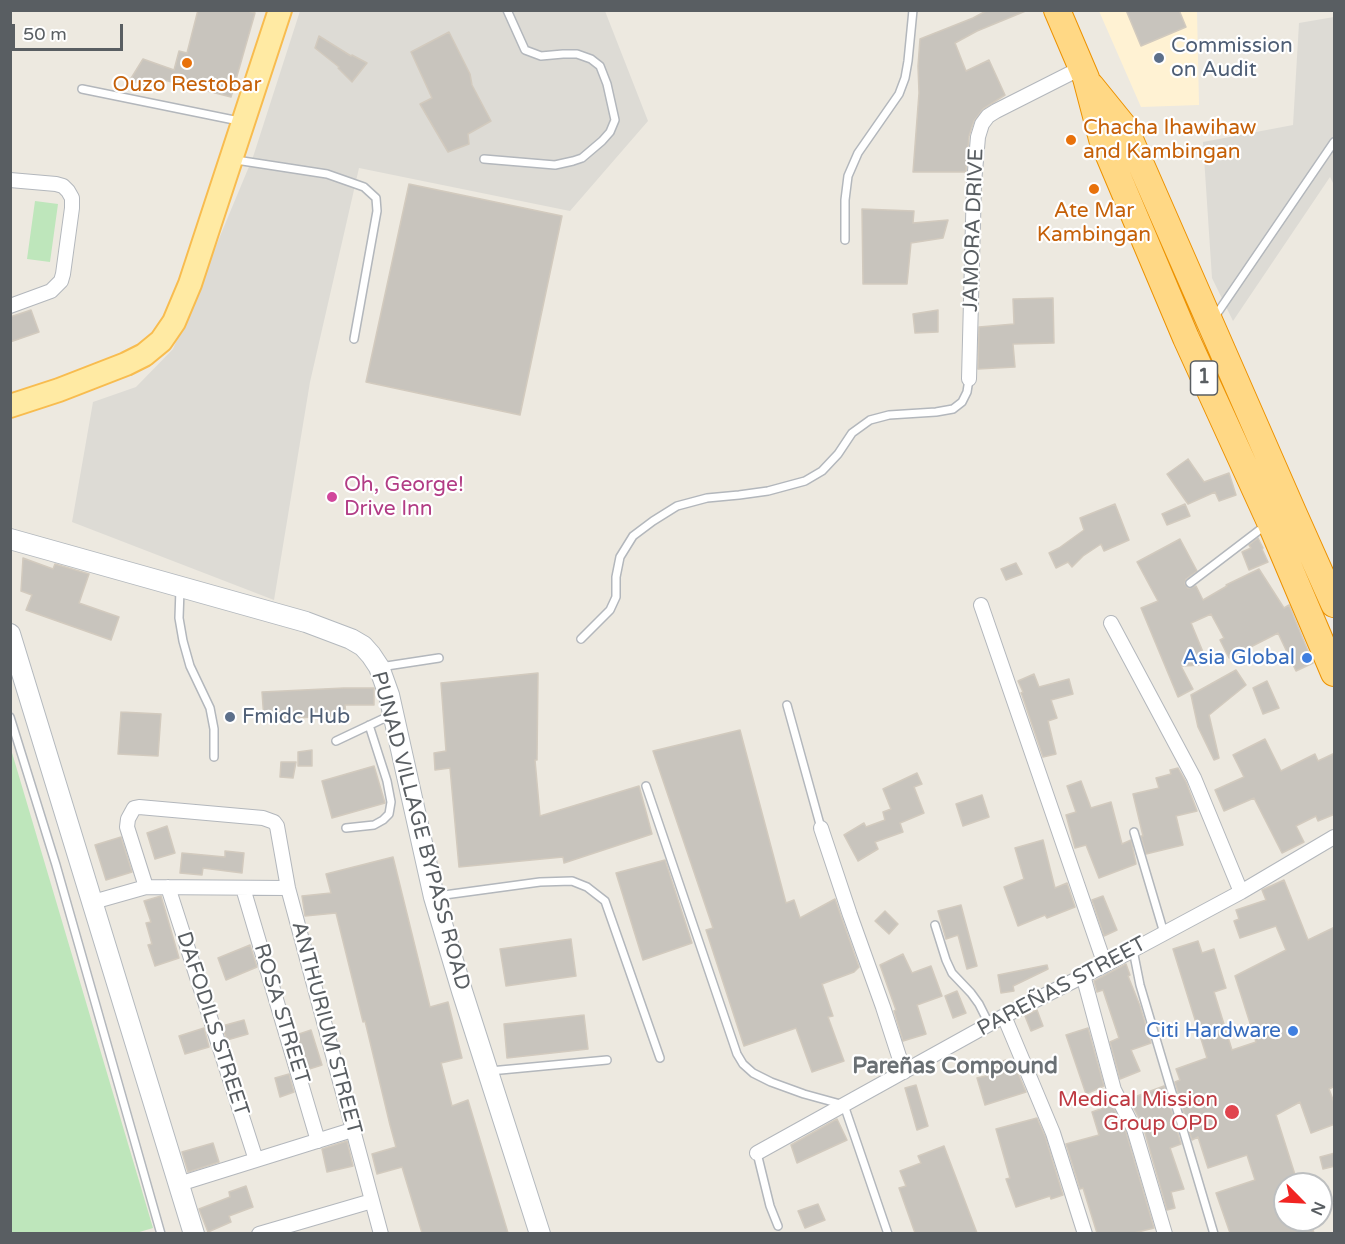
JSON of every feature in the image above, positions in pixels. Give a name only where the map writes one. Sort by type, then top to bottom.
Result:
[{"type":"highway","name":"1","points":[[1058,10],[1084,73],[1102,140],[1186,338],[1282,517],[1335,604]]},
{"type":"highway","name":"1","points":[[1084,73],[1125,128],[1211,323],[1325,627],[1335,673]]},
{"type":"main road","points":[[10,406],[59,390],[144,356],[161,341],[174,322],[185,298],[280,10]]},
{"type":"main road","name":"PUNAD VILLAGE BYPASS ROAD","points":[[10,539],[306,622],[363,645],[372,655],[384,680],[435,897],[462,991],[540,1233]]},
{"type":"main road","points":[[10,634],[194,1233]]},
{"type":"street","name":"JAMORA DRIVE","points":[[969,379],[974,183],[978,137],[982,124],[996,111],[1084,73]]},
{"type":"street","points":[[10,180],[63,186],[72,198],[61,281],[51,291],[10,306]]},
{"type":"street","points":[[981,605],[1105,964]]},
{"type":"street","points":[[1111,623],[1194,778],[1241,892]]},
{"type":"street","name":"ANTHURIUM STREET","points":[[146,887],[127,827],[128,819],[134,808],[264,818],[274,822],[278,832],[288,888],[381,1233]]},
{"type":"street","points":[[821,828],[904,1072]]},
{"type":"street","name":"PAREÑAS STREET","points":[[757,1153],[989,1024],[1241,892],[1335,837]]},
{"type":"street","points":[[93,902],[146,887],[288,888]]},
{"type":"street","name":"DAFODILS STREET","points":[[168,887],[256,1160]]},
{"type":"street","name":"ROSA STREET","points":[[243,888],[318,1141]]},
{"type":"street","points":[[1083,975],[1114,1090],[1134,1129],[1165,1233]]},
{"type":"street","points":[[1004,1016],[1053,1133],[1086,1233]]},
{"type":"street","points":[[179,1184],[352,1130]]},
{"type":"street","points":[[259,1233],[372,1200]]},
{"type":"lane","points":[[484,159],[555,165],[573,161],[582,158],[602,141],[610,132],[615,120],[607,84],[600,66],[591,59],[576,54],[541,56],[525,50],[507,10]]},
{"type":"lane","points":[[845,240],[845,200],[848,176],[858,153],[898,94],[905,78],[913,10]]},
{"type":"lane","points":[[82,89],[243,122]]},
{"type":"lane","points":[[1211,323],[1335,142]]},
{"type":"lane","points":[[231,160],[327,174],[364,187],[376,198],[377,211],[354,339]]},
{"type":"lane","points":[[582,639],[610,610],[616,597],[616,577],[620,557],[633,536],[653,521],[677,506],[707,498],[768,491],[805,481],[822,471],[838,454],[852,433],[870,420],[889,415],[952,409],[962,402],[967,392],[969,379]]},
{"type":"lane","points":[[1190,583],[1282,517]]},
{"type":"lane","points":[[180,586],[179,618],[183,641],[190,666],[210,708],[214,729],[214,757]]},
{"type":"lane","points":[[379,667],[439,658]]},
{"type":"lane","points":[[787,705],[821,828]]},
{"type":"lane","points":[[336,741],[393,714]]},
{"type":"lane","points":[[10,717],[56,865],[161,1233]]},
{"type":"lane","points":[[346,828],[374,825],[389,814],[391,802],[387,781],[369,725]]},
{"type":"lane","points":[[646,786],[736,1054],[742,1064],[753,1073],[771,1082],[844,1105],[888,1233]]},
{"type":"lane","points":[[1134,832],[1164,933]]},
{"type":"lane","points":[[435,897],[540,882],[572,881],[587,887],[605,901],[660,1058]]},
{"type":"lane","points":[[935,925],[952,973],[979,1004],[989,1024]]},
{"type":"lane","points":[[1133,950],[1140,985],[1214,1233]]},
{"type":"lane","points":[[487,1071],[607,1060]]},
{"type":"lane","points":[[757,1153],[770,1206],[778,1226]]},
{"type":"shaded area","points":[[300,11],[605,11],[648,121],[570,211],[359,168],[310,382],[274,600],[72,522],[93,402],[136,387],[173,349],[253,157]]},
{"type":"shaded area","name":"Commission on Audit","points":[[1099,11],[1197,11],[1199,105],[1141,107]]},
{"type":"shaded area","points":[[1334,17],[1334,185],[1330,177],[1233,321],[1212,278],[1203,142],[1293,125],[1299,23]]},
{"type":"green space","points":[[35,201],[58,204],[50,262],[27,259]]},
{"type":"green space","points":[[10,746],[153,1228],[136,1233],[11,1233]]},
{"type":"building","points":[[198,10],[244,10],[255,13],[231,97],[160,79],[158,90],[130,80],[143,59],[174,70],[179,51],[187,53]]},
{"type":"building","points":[[988,10],[1028,10],[977,31],[955,43],[966,71],[989,60],[1005,95],[983,109],[974,121],[969,136],[966,172],[913,172],[919,93],[920,39]]},
{"type":"building","points":[[1126,10],[1179,10],[1186,27],[1141,46]]},
{"type":"building","points":[[449,32],[470,74],[472,85],[491,121],[468,134],[469,144],[448,152],[420,104],[432,98],[411,52]]},
{"type":"building","points":[[319,36],[367,63],[352,82],[339,67],[315,48]]},
{"type":"building","points":[[409,184],[562,216],[520,415],[366,382]]},
{"type":"building","points":[[862,209],[914,211],[913,223],[948,220],[943,238],[911,243],[907,284],[863,284]]},
{"type":"building","points":[[1053,298],[1054,343],[1013,344],[1015,367],[978,369],[979,327],[1014,324],[1013,299]]},
{"type":"building","points":[[31,310],[39,332],[10,342],[10,317]]},
{"type":"building","points":[[938,310],[938,332],[915,333],[913,314]]},
{"type":"building","points":[[1188,459],[1204,482],[1229,473],[1236,495],[1219,501],[1215,492],[1188,504],[1167,474]]},
{"type":"building","points":[[1115,504],[1129,540],[1104,551],[1101,544],[1072,567],[1068,562],[1056,568],[1049,553],[1084,530],[1080,518]]},
{"type":"building","points":[[1185,504],[1190,516],[1167,525],[1162,514]]},
{"type":"building","points":[[1258,538],[1268,562],[1249,570],[1242,552],[1251,548],[1249,545]]},
{"type":"building","points":[[1180,539],[1197,571],[1186,579],[1185,584],[1188,588],[1196,586],[1203,600],[1226,585],[1259,569],[1284,608],[1289,605],[1313,663],[1296,671],[1278,633],[1229,658],[1220,640],[1224,638],[1211,614],[1191,623],[1203,652],[1204,665],[1181,666],[1193,689],[1178,697],[1141,608],[1158,601],[1137,562]]},
{"type":"building","points":[[23,558],[53,569],[55,564],[89,574],[79,603],[119,617],[111,640],[26,610],[32,595],[21,591]]},
{"type":"building","points":[[1016,563],[1022,574],[1006,580],[1001,569]]},
{"type":"building","points":[[1236,670],[1246,685],[1209,715],[1219,758],[1214,760],[1198,727],[1191,695]]},
{"type":"building","points":[[538,673],[537,760],[535,760],[540,816],[639,786],[652,834],[564,863],[563,857],[459,867],[450,768],[435,770],[434,753],[446,751],[441,683]]},
{"type":"building","points":[[1034,674],[1039,687],[1069,679],[1073,694],[1051,700],[1057,718],[1048,721],[1056,754],[1043,757],[1018,681]]},
{"type":"building","points":[[1267,681],[1279,708],[1263,714],[1253,688]]},
{"type":"building","points":[[374,688],[374,705],[345,705],[346,715],[264,720],[262,692]]},
{"type":"building","points":[[121,712],[161,714],[158,756],[118,754]]},
{"type":"building","points":[[740,730],[786,903],[794,900],[800,918],[835,899],[859,967],[854,972],[822,984],[833,1016],[828,1017],[844,1061],[812,1072],[796,1028],[744,1046],[706,930],[713,928],[653,751]]},
{"type":"building","points":[[1265,739],[1281,771],[1315,754],[1318,761],[1335,753],[1335,814],[1318,821],[1316,816],[1296,826],[1304,842],[1282,853],[1254,798],[1224,811],[1215,790],[1244,777],[1233,755]]},
{"type":"building","points":[[312,750],[312,766],[298,766],[298,752]]},
{"type":"building","points":[[281,762],[296,762],[293,778],[280,777]]},
{"type":"building","points":[[374,766],[385,803],[332,818],[322,781]]},
{"type":"building","points":[[1178,768],[1197,811],[1176,816],[1183,845],[1146,854],[1133,794],[1159,788],[1156,778],[1171,774],[1170,770]]},
{"type":"building","points":[[917,773],[922,784],[914,787],[924,813],[900,823],[903,832],[875,842],[878,849],[858,861],[844,835],[864,823],[866,827],[885,820],[883,812],[891,809],[883,789]]},
{"type":"building","points":[[1081,781],[1091,808],[1111,802],[1122,844],[1131,840],[1136,864],[1099,878],[1086,845],[1075,848],[1066,815],[1076,812],[1067,786]]},
{"type":"building","points":[[982,795],[989,817],[963,826],[956,804]]},
{"type":"building","points":[[167,826],[175,853],[155,859],[147,833]]},
{"type":"building","points":[[121,837],[132,872],[106,880],[95,845]]},
{"type":"building","points":[[1043,840],[1055,888],[1067,883],[1075,907],[1047,918],[1045,915],[1018,926],[1004,887],[1024,879],[1015,848]]},
{"type":"building","points":[[225,851],[244,853],[242,873],[203,868],[202,875],[180,873],[182,853],[225,857]]},
{"type":"building","points":[[393,857],[430,1007],[448,1002],[462,1058],[441,1063],[452,1106],[468,1100],[508,1233],[422,1233],[402,1167],[377,1174],[372,1154],[396,1147],[336,913],[305,916],[302,896],[331,893],[326,874]]},
{"type":"building","points":[[665,860],[692,943],[643,960],[616,873]]},
{"type":"building","points":[[1284,880],[1308,940],[1335,927],[1335,1086],[1329,1089],[1335,1105],[1335,1124],[1311,1133],[1300,1102],[1276,1115],[1294,1172],[1273,1172],[1273,1232],[1314,1233],[1230,1233],[1216,1193],[1255,1180],[1247,1155],[1208,1168],[1198,1137],[1192,1140],[1175,1082],[1180,1080],[1176,1069],[1207,1058],[1173,949],[1198,941],[1202,953],[1214,949],[1226,988],[1214,992],[1232,1050],[1256,1042],[1235,976],[1286,950],[1276,926],[1240,938],[1234,921],[1239,919],[1236,910],[1266,900],[1262,890]]},
{"type":"building","points":[[161,896],[179,958],[155,966],[148,945],[152,944],[146,923],[151,922],[144,901]]},
{"type":"building","points":[[1103,896],[1117,930],[1104,936],[1092,900]]},
{"type":"building","points":[[961,905],[977,966],[967,969],[958,935],[946,939],[938,911]]},
{"type":"building","points":[[885,911],[898,924],[889,934],[875,921]]},
{"type":"building","points":[[571,939],[576,976],[506,986],[500,949]]},
{"type":"building","points":[[250,945],[257,967],[226,980],[218,958]]},
{"type":"building","points":[[903,954],[912,973],[931,966],[942,996],[917,1005],[926,1034],[903,1041],[894,1011],[896,1010],[880,965]]},
{"type":"building","points":[[1126,964],[1151,1043],[1131,1050],[1140,1071],[1120,1079],[1110,1042],[1119,1038],[1103,990],[1097,992],[1094,981]]},
{"type":"building","points":[[1047,965],[1048,969],[1013,986],[1014,991],[1001,993],[998,975]]},
{"type":"building","points":[[957,991],[966,1013],[953,1018],[945,996]]},
{"type":"building","points":[[1037,1010],[1043,1026],[1031,1031],[1025,1016]]},
{"type":"building","points":[[584,1015],[588,1049],[507,1058],[504,1024]]},
{"type":"building","points":[[244,1020],[248,1034],[227,1040],[222,1026]]},
{"type":"building","points":[[204,1028],[209,1047],[185,1054],[179,1036]]},
{"type":"building","points":[[1088,1028],[1104,1086],[1086,1094],[1066,1035]]},
{"type":"building","points":[[311,1030],[322,1065],[306,1070],[296,1035]]},
{"type":"building","points":[[1006,1060],[1008,1068],[1015,1066],[1026,1092],[985,1105],[977,1078],[990,1075],[988,1066]]},
{"type":"building","points":[[289,1074],[294,1092],[280,1097],[275,1078]]},
{"type":"building","points":[[916,1085],[928,1126],[917,1130],[905,1088]]},
{"type":"building","points":[[1164,1086],[1181,1144],[1170,1148],[1184,1189],[1171,1192],[1175,1208],[1167,1210],[1143,1126],[1129,1099]]},
{"type":"building","points":[[1112,1105],[1126,1132],[1154,1228],[1134,1233],[1097,1233],[1083,1188],[1080,1189],[1066,1144],[1099,1135],[1092,1112]]},
{"type":"building","points":[[1037,1118],[1045,1136],[1063,1195],[1051,1199],[1050,1196],[1016,1207],[1006,1179],[1010,1178],[996,1129]]},
{"type":"building","points":[[837,1119],[847,1140],[797,1163],[791,1145]]},
{"type":"building","points":[[347,1141],[353,1166],[327,1172],[322,1149]]},
{"type":"building","points":[[213,1143],[219,1162],[188,1172],[182,1152]]},
{"type":"building","points":[[944,1146],[977,1233],[915,1233],[899,1188],[906,1186],[900,1171],[921,1163],[918,1156]]},
{"type":"building","points":[[1335,1153],[1335,1166],[1323,1169],[1320,1157]]},
{"type":"building","points":[[246,1186],[253,1207],[229,1216],[231,1222],[208,1232],[199,1209],[230,1197],[229,1192]]},
{"type":"building","points":[[818,1204],[825,1220],[805,1228],[798,1211]]},
{"type":"place","name":"Commission on Audit","points":[[1159,58]]},
{"type":"place","name":"Ouzo Restobar","points":[[187,63]]},
{"type":"place","name":"Chacha Ihawihaw and Kambingan","points":[[1071,140]]},
{"type":"place","name":"Ate Mar Kambingan","points":[[1094,189]]},
{"type":"place","name":"Oh, George! Drive Inn","points":[[332,497]]},
{"type":"place","name":"Asia Global","points":[[1307,658]]},
{"type":"place","name":"Fmidc Hub","points":[[230,717]]},
{"type":"place","name":"Citi Hardware","points":[[1293,1031]]},
{"type":"place","name":"Medical Mission Group OPD","points":[[1232,1112]]},
{"type":"district","name":"Pareñas Compound","points":[[955,1067]]}]
